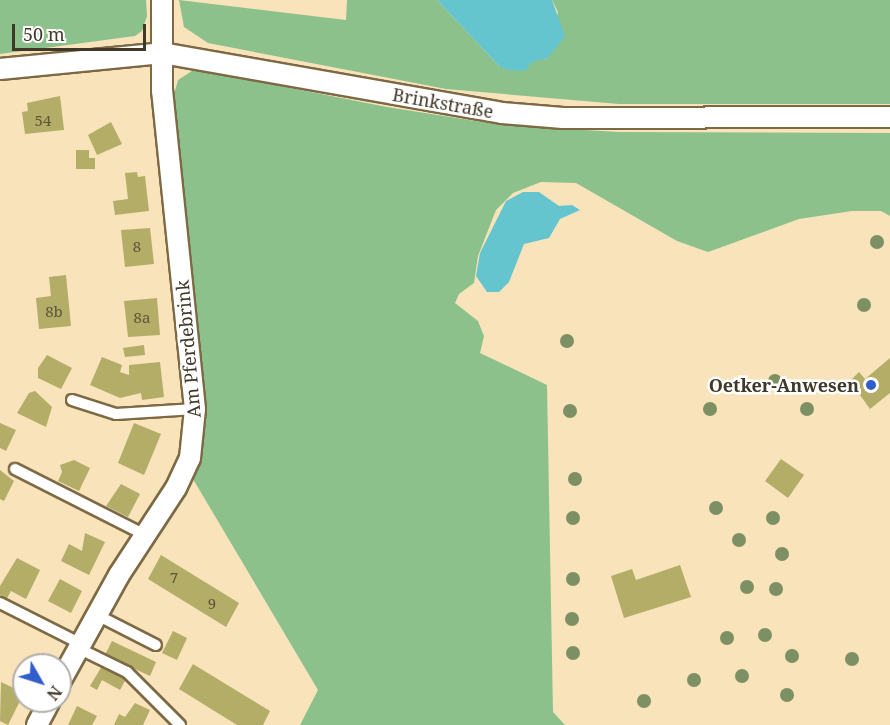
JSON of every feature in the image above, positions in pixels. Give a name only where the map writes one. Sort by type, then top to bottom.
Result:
[{"type":"street","name":"Am Pferdebrink","points":[[72,659],[145,535],[176,488],[190,458],[195,409],[162,53],[162,0]]},
{"type":"street","name":"Brinkstraße","points":[[0,69],[162,53],[502,113],[563,118],[890,117]]},
{"type":"lane","points":[[72,400],[116,414],[195,409]]},
{"type":"lane","points":[[15,469],[145,535]]},
{"type":"lane","points":[[0,603],[127,672],[180,725]]},
{"type":"lane","points":[[97,615],[156,645]]},
{"type":"green space","points":[[0,0],[146,0],[147,16],[142,31],[135,36],[0,54]]},
{"type":"green space","points":[[179,0],[346,20],[347,0],[437,0],[500,67],[548,58],[558,12],[552,0],[890,0],[890,104],[619,104],[446,89],[208,43],[184,27]]},
{"type":"green space","points":[[195,69],[387,107],[501,125],[619,132],[890,133],[890,216],[881,211],[852,211],[799,219],[708,252],[677,241],[576,183],[541,182],[513,193],[496,210],[478,256],[474,283],[459,294],[455,303],[478,321],[484,336],[480,353],[547,385],[553,712],[565,725],[300,725],[318,690],[193,479],[205,402],[173,98],[178,80]]},
{"type":"water","points":[[437,0],[552,0],[565,36],[548,58],[532,62],[525,71],[509,70],[500,67]]},
{"type":"water","points":[[523,192],[539,192],[559,206],[572,205],[580,210],[560,219],[549,238],[524,244],[509,282],[499,292],[487,292],[476,276],[480,253],[506,201]]},
{"type":"building","points":[[60,96],[64,130],[25,134],[22,112],[28,111],[27,103]]},
{"type":"building","points":[[111,122],[122,144],[97,155],[88,135]]},
{"type":"building","points":[[76,150],[89,150],[89,158],[95,158],[95,169],[76,169]]},
{"type":"building","points":[[137,172],[138,177],[145,176],[149,211],[115,215],[113,201],[128,199],[125,173]]},
{"type":"building","points":[[150,228],[154,264],[125,267],[121,230]]},
{"type":"building","points":[[66,275],[71,326],[39,329],[36,298],[51,296],[49,277]]},
{"type":"building","points":[[157,298],[160,335],[128,337],[124,301]]},
{"type":"building","points":[[144,345],[145,355],[125,357],[123,348]]},
{"type":"building","points":[[47,355],[72,368],[61,389],[38,378],[38,368]]},
{"type":"building","points":[[102,357],[122,365],[120,372],[129,375],[129,365],[160,362],[164,397],[142,400],[141,393],[120,398],[90,385]]},
{"type":"building","name":"Oetker-Anwesen","points":[[890,358],[890,393],[870,409],[850,381],[859,372],[865,379]]},
{"type":"building","points":[[35,391],[52,407],[46,427],[17,413],[29,393]]},
{"type":"building","points":[[0,423],[16,430],[6,451],[0,448]]},
{"type":"building","points":[[134,423],[161,434],[144,475],[118,463]]},
{"type":"building","points":[[781,459],[804,475],[788,498],[765,481]]},
{"type":"building","points":[[74,460],[90,468],[79,491],[58,481],[62,472],[60,465]]},
{"type":"building","points":[[0,470],[14,481],[4,501],[0,499]]},
{"type":"building","points":[[121,484],[140,494],[128,517],[106,506]]},
{"type":"building","points":[[85,533],[105,542],[89,575],[61,561],[69,544],[82,551]]},
{"type":"building","points":[[161,555],[239,603],[226,627],[148,579]]},
{"type":"building","points":[[17,558],[40,570],[26,599],[11,591],[6,600],[0,597],[0,586]]},
{"type":"building","points":[[680,565],[691,597],[624,618],[611,576],[632,569],[636,580]]},
{"type":"building","points":[[60,579],[82,591],[71,613],[48,601]]},
{"type":"building","points":[[173,631],[187,638],[177,660],[162,653]]},
{"type":"building","points":[[112,641],[156,662],[150,676],[105,655]]},
{"type":"building","points":[[193,664],[270,711],[263,725],[237,725],[179,689]]},
{"type":"building","points":[[102,666],[126,679],[120,690],[102,680],[97,690],[90,686]]},
{"type":"building","points":[[1,682],[12,687],[12,713],[14,713],[8,725],[0,721]]},
{"type":"building","points":[[135,703],[150,710],[143,725],[114,725],[119,714],[125,717]]},
{"type":"building","points":[[77,706],[97,716],[92,725],[68,725]]},
{"type":"place","name":"Oetker-Anwesen","points":[[871,385]]}]
